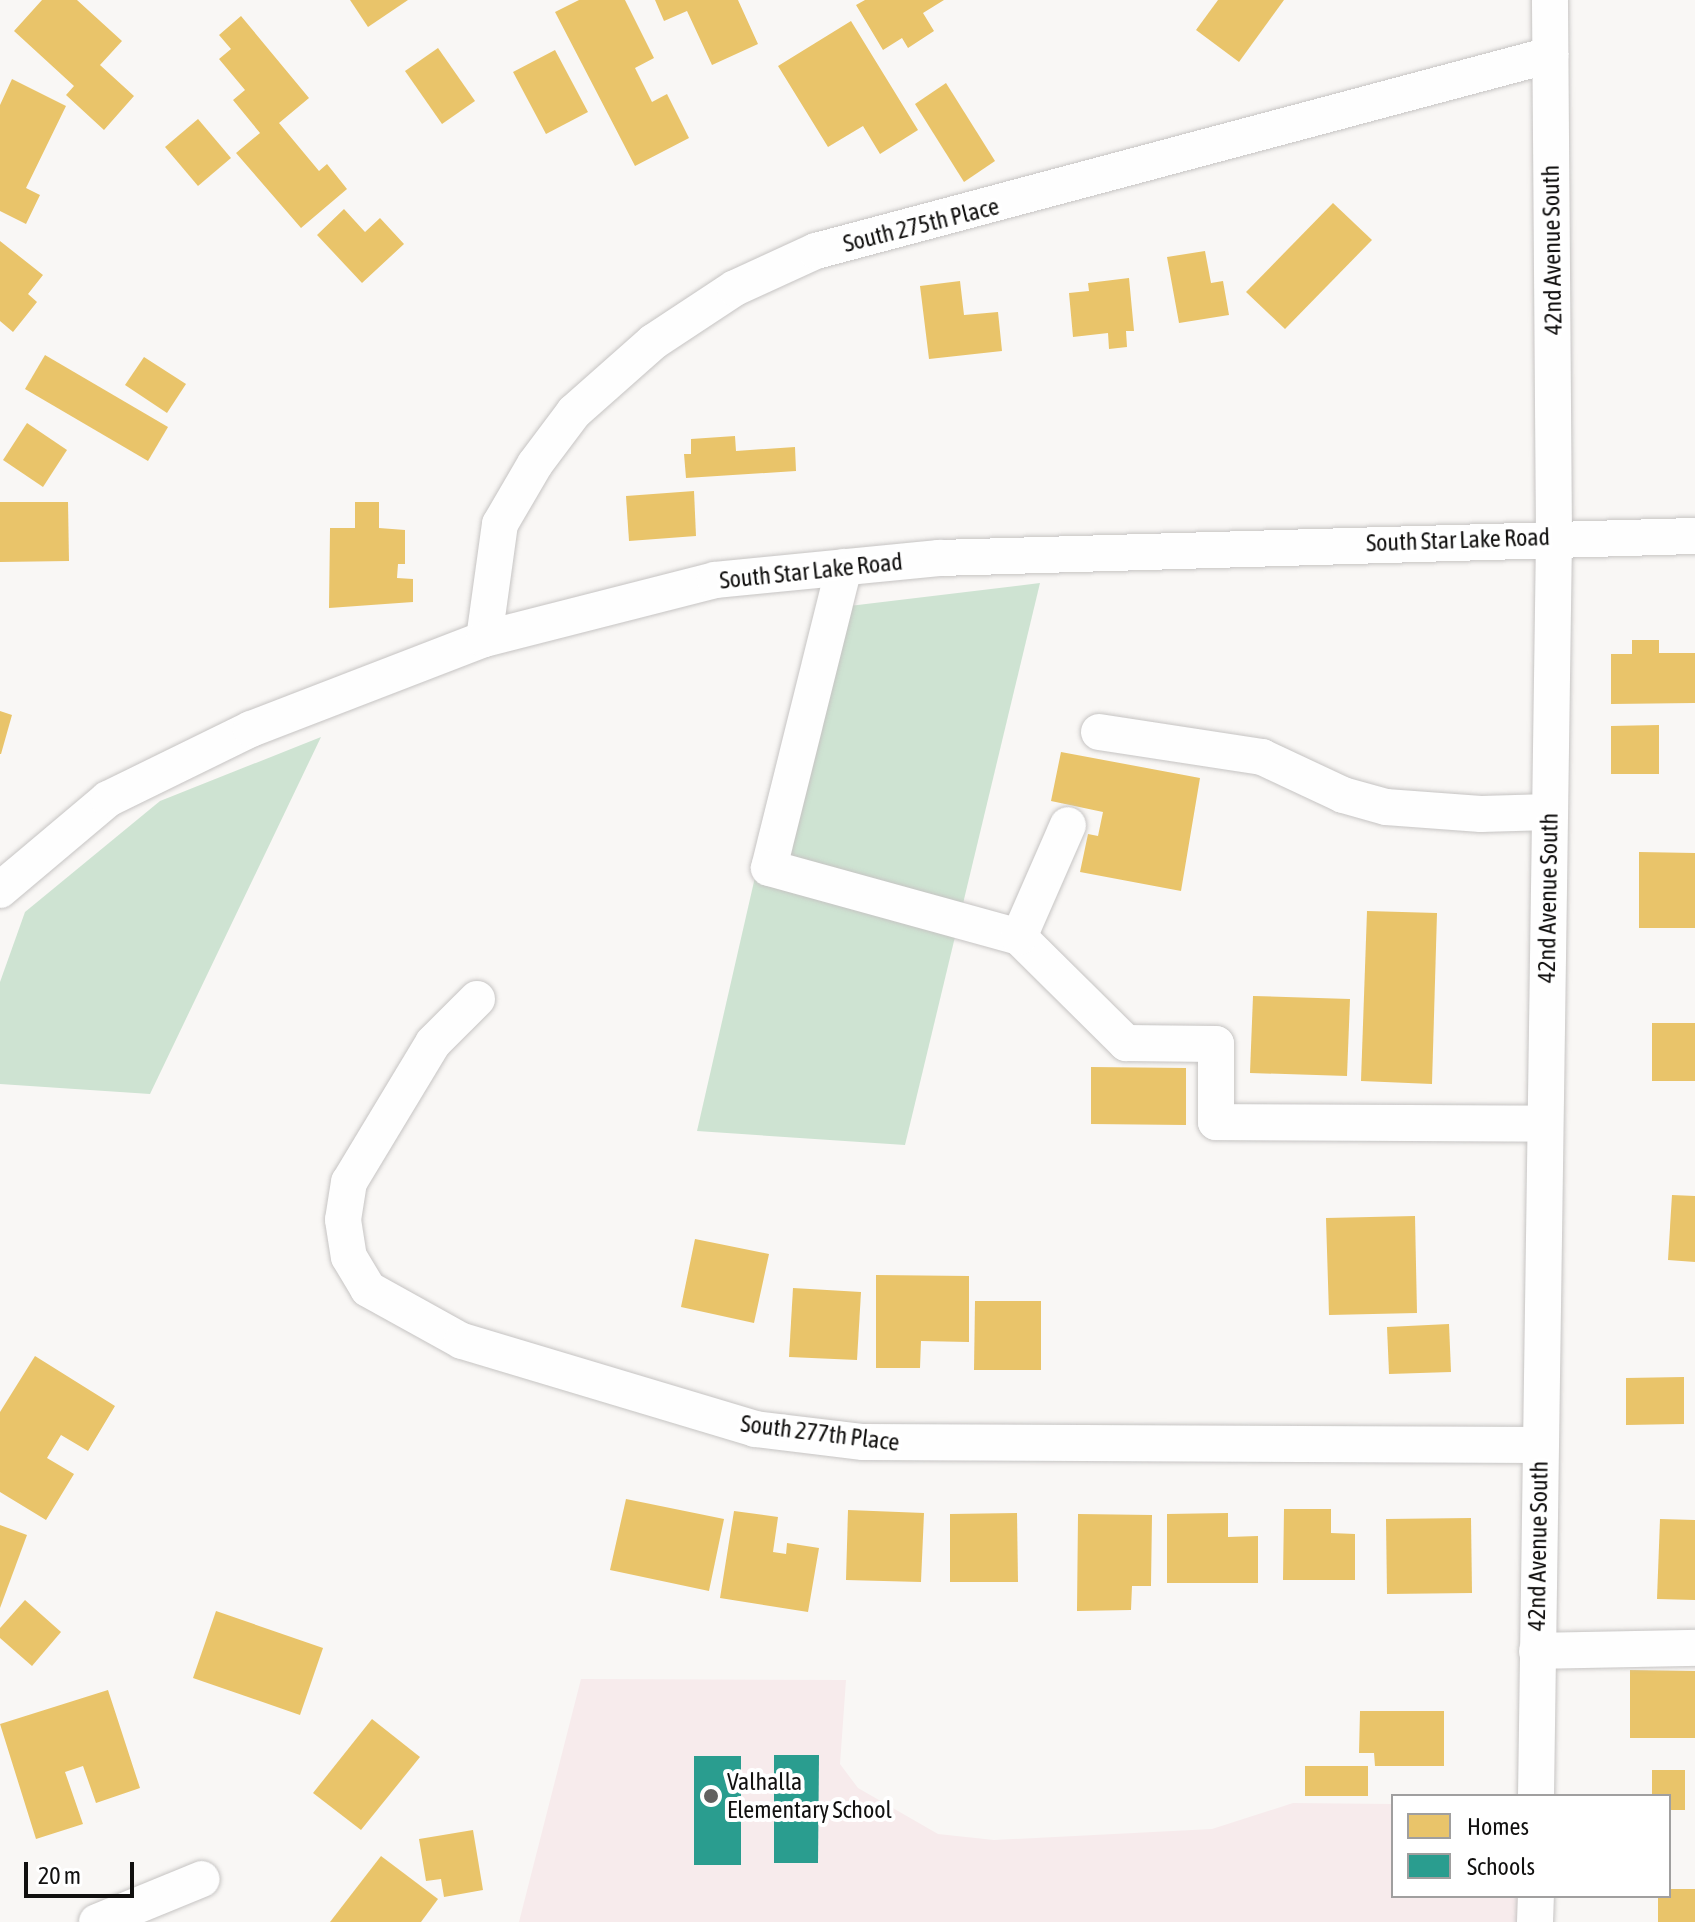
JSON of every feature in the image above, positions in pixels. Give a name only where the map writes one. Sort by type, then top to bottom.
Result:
[{"type":"street","name":"42nd Avenue South","points":[[1536,1794],[1554,537],[1550,0]]},
{"type":"street","name":"South 275th Place","points":[[484,639],[500,524],[535,464],[574,412],[642,352],[735,288],[816,251],[1550,55]]},
{"type":"street","name":"South Star Lake Road","points":[[0,890],[108,799],[171,764],[484,639],[715,580],[939,558],[1554,537],[1695,536]]},
{"type":"street","points":[[844,567],[769,868],[1019,937],[1126,1043],[1216,1044],[1216,1122],[1545,1124]]},
{"type":"street","points":[[1099,732],[1262,757],[1343,795],[1386,807],[1481,814],[1550,812]]},
{"type":"street","points":[[1019,937],[1068,825]]},
{"type":"street","name":"South 277th Place","points":[[477,999],[433,1043],[349,1182],[343,1220],[349,1257],[368,1289],[462,1341],[755,1429],[863,1442],[1539,1445]]},
{"type":"street","points":[[1537,1651],[1695,1648]]},
{"type":"street","points":[[97,1922],[202,1879]]},
{"type":"street","points":[[1535,1922],[1536,1898]]},
{"type":"shaded area","name":"Valhalla Elementary School","points":[[581,1679],[846,1680],[840,1764],[858,1788],[938,1834],[994,1840],[1212,1829],[1293,1803],[1391,1804],[1391,1898],[1536,1898],[1535,1922],[519,1922]]},
{"type":"green space","points":[[1040,583],[905,1145],[697,1131],[816,610]]},
{"type":"green space","points":[[321,737],[150,1094],[0,1084],[0,982],[25,912],[160,801]]},
{"type":"building: Homes","points":[[42,0],[77,0],[122,41],[100,65],[134,96],[104,130],[66,95],[74,86],[14,31]]},
{"type":"building: Homes","points":[[350,0],[408,0],[368,27]]},
{"type":"building: Homes","points":[[579,0],[625,0],[654,58],[635,68],[652,102],[667,94],[689,138],[635,166],[555,12]]},
{"type":"building: Homes","points":[[655,0],[738,0],[758,44],[712,65],[687,11],[664,21]]},
{"type":"building: Homes","points":[[865,0],[944,0],[923,13],[934,31],[908,48],[902,38],[883,50],[856,5]]},
{"type":"building: Homes","points":[[1218,0],[1284,0],[1239,62],[1196,30]]},
{"type":"building: Homes","points":[[241,16],[309,98],[279,123],[319,171],[327,164],[347,189],[301,228],[236,153],[260,133],[233,100],[245,90],[219,59],[231,49],[219,35]]},
{"type":"building: Homes","points":[[851,21],[918,130],[880,154],[863,126],[828,147],[778,66]]},
{"type":"building: Homes","points":[[438,48],[475,101],[442,124],[405,71]]},
{"type":"building: Homes","points":[[555,50],[588,112],[546,134],[513,72]]},
{"type":"building: Homes","points":[[12,79],[66,106],[26,188],[40,195],[26,224],[0,211],[0,105]]},
{"type":"building: Homes","points":[[946,83],[995,161],[964,182],[915,104]]},
{"type":"building: Homes","points":[[198,119],[231,158],[198,186],[165,147]]},
{"type":"building: Homes","points":[[1333,203],[1372,240],[1285,329],[1246,292]]},
{"type":"building: Homes","points":[[344,209],[365,232],[380,218],[404,244],[362,283],[317,235]]},
{"type":"building: Homes","points":[[0,241],[43,275],[28,294],[37,302],[13,332],[0,321]]},
{"type":"building: Homes","points":[[1205,251],[1211,283],[1223,281],[1229,315],[1179,323],[1167,257]]},
{"type":"building: Homes","points":[[1129,278],[1134,331],[1126,331],[1127,347],[1109,349],[1108,333],[1073,337],[1069,293],[1089,291],[1088,283]]},
{"type":"building: Homes","points":[[960,281],[964,315],[998,312],[1002,351],[929,359],[920,286]]},
{"type":"building: Homes","points":[[45,355],[168,427],[148,461],[25,389]]},
{"type":"building: Homes","points":[[144,357],[186,384],[167,413],[125,385]]},
{"type":"building: Homes","points":[[27,423],[67,450],[43,487],[3,460]]},
{"type":"building: Homes","points":[[735,436],[736,451],[795,447],[796,471],[686,478],[684,454],[691,454],[691,439]]},
{"type":"building: Homes","points":[[694,491],[696,536],[629,541],[626,496]]},
{"type":"building: Homes","points":[[0,502],[68,502],[69,561],[0,562]]},
{"type":"building: Homes","points":[[355,502],[379,502],[379,528],[405,530],[405,564],[398,564],[397,578],[413,579],[413,602],[329,608],[330,528],[355,528]]},
{"type":"building: Homes","points":[[1632,640],[1659,640],[1659,653],[1695,653],[1695,703],[1611,704],[1611,654],[1632,654]]},
{"type":"building: Homes","points":[[0,711],[12,715],[1,754],[0,754]]},
{"type":"building: Homes","points":[[1659,725],[1659,774],[1611,774],[1611,726]]},
{"type":"building: Homes","points":[[1061,752],[1200,778],[1181,891],[1080,872],[1088,834],[1098,836],[1103,812],[1051,801]]},
{"type":"building: Homes","points":[[1639,852],[1695,853],[1695,928],[1639,928]]},
{"type":"building: Homes","points":[[1367,911],[1437,913],[1432,1084],[1361,1081]]},
{"type":"building: Homes","points":[[1253,996],[1350,999],[1347,1076],[1250,1073]]},
{"type":"building: Homes","points":[[1652,1023],[1695,1023],[1695,1081],[1652,1081]]},
{"type":"building: Homes","points":[[1091,1067],[1186,1068],[1186,1125],[1091,1124]]},
{"type":"building: Homes","points":[[1672,1195],[1695,1196],[1695,1262],[1668,1260]]},
{"type":"building: Homes","points":[[1415,1216],[1417,1313],[1329,1315],[1326,1218]]},
{"type":"building: Homes","points":[[695,1239],[769,1254],[754,1323],[681,1307]]},
{"type":"building: Homes","points":[[876,1275],[969,1276],[969,1342],[921,1341],[920,1368],[876,1368]]},
{"type":"building: Homes","points":[[793,1288],[861,1292],[857,1360],[789,1357]]},
{"type":"building: Homes","points":[[975,1301],[1041,1301],[1041,1370],[974,1370]]},
{"type":"building: Homes","points":[[1449,1324],[1451,1372],[1389,1374],[1387,1327]]},
{"type":"building: Homes","points":[[35,1356],[115,1406],[88,1451],[61,1435],[47,1458],[74,1474],[46,1520],[0,1492],[0,1412]]},
{"type":"building: Homes","points":[[1684,1377],[1684,1424],[1626,1425],[1626,1378]]},
{"type":"building: Homes","points":[[626,1499],[724,1519],[709,1591],[610,1570]]},
{"type":"building: Homes","points":[[1284,1509],[1331,1509],[1331,1533],[1355,1534],[1355,1580],[1283,1580]]},
{"type":"building: Homes","points":[[848,1510],[924,1513],[921,1582],[846,1580]]},
{"type":"building: Homes","points":[[734,1511],[778,1517],[773,1552],[786,1554],[787,1543],[819,1548],[808,1612],[720,1598]]},
{"type":"building: Homes","points":[[1017,1513],[1018,1582],[950,1582],[950,1514]]},
{"type":"building: Homes","points":[[1228,1513],[1228,1537],[1258,1536],[1258,1583],[1167,1583],[1167,1514]]},
{"type":"building: Homes","points":[[1078,1514],[1152,1515],[1151,1586],[1132,1586],[1131,1610],[1077,1611]]},
{"type":"building: Homes","points":[[1471,1518],[1472,1593],[1387,1594],[1386,1519]]},
{"type":"building: Homes","points":[[1660,1519],[1695,1520],[1695,1600],[1657,1599]]},
{"type":"building: Homes","points":[[0,1525],[27,1535],[0,1608]]},
{"type":"building: Homes","points":[[25,1600],[61,1632],[32,1666],[0,1638],[0,1628]]},
{"type":"building: Homes","points":[[216,1611],[323,1648],[300,1715],[193,1678]]},
{"type":"building: Homes","points":[[1630,1670],[1695,1671],[1695,1738],[1630,1738]]},
{"type":"building: Homes","points":[[108,1690],[140,1788],[96,1803],[83,1766],[65,1772],[83,1824],[36,1839],[0,1724]]},
{"type":"building: Homes","points":[[1360,1711],[1444,1711],[1444,1766],[1375,1766],[1374,1753],[1359,1753]]},
{"type":"building: Homes","points":[[372,1719],[420,1757],[361,1830],[313,1793]]},
{"type":"building: Homes","points":[[1305,1766],[1368,1766],[1368,1796],[1305,1796]]},
{"type":"building: Homes","points":[[1652,1770],[1685,1770],[1685,1810],[1671,1810],[1671,1794],[1652,1794]]},
{"type":"building: Homes","points":[[473,1830],[483,1890],[444,1897],[441,1879],[426,1881],[419,1839]]},
{"type":"building: Homes","points":[[381,1856],[438,1899],[421,1922],[330,1922]]},
{"type":"building: Homes","points":[[1671,1889],[1695,1889],[1695,1922],[1658,1922],[1658,1898],[1671,1898]]},
{"type":"building: Schools","points":[[774,1755],[819,1755],[818,1863],[774,1863]]},
{"type":"building: Schools","points":[[694,1756],[741,1756],[741,1865],[694,1865]]},
{"type":"place","name":"Valhalla Elementary School","points":[[711,1796]]}]
